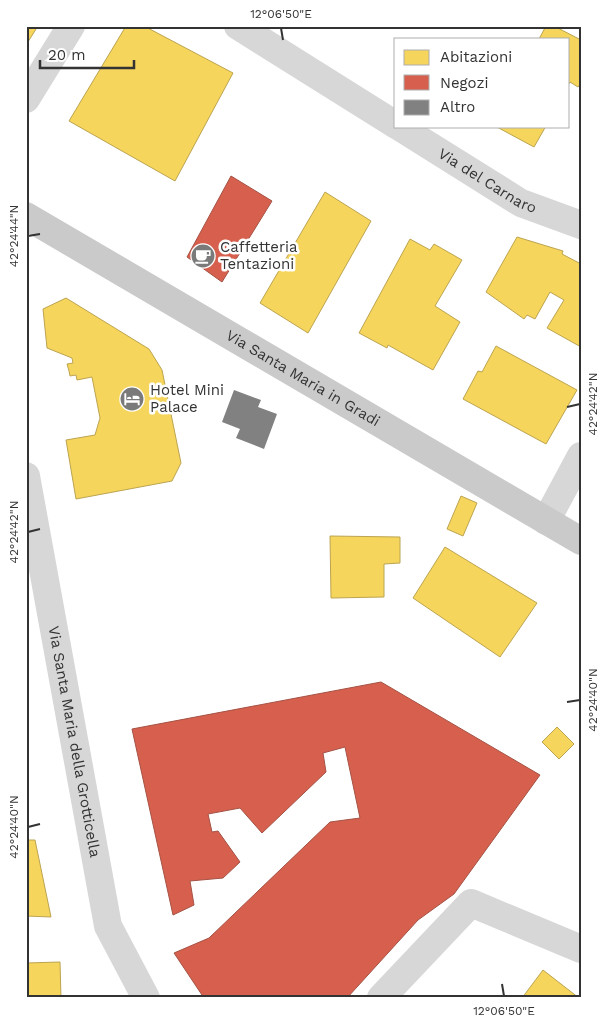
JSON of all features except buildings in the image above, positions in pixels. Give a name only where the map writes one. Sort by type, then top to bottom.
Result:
[{"type":"main road","name":"Via Santa Maria in Gradi","points":[[26,216],[581,541]]},
{"type":"street","points":[[26,99],[71,26]]},
{"type":"street","name":"Via del Carnaro","points":[[238,26],[394,123]]},
{"type":"street","name":"Via del Carnaro","points":[[402,128],[521,203],[581,225]]},
{"type":"street","points":[[546,521],[581,456]]},
{"type":"street","name":"Via Santa Maria della Grotticella","points":[[26,476],[108,926],[146,998]]},
{"type":"street","points":[[380,998],[472,903],[581,949]]},
{"type":"place","name":"Caffetteria Tentazioni","points":[[203,256]]},
{"type":"place","name":"Hotel Mini Palace","points":[[132,399]]}]
